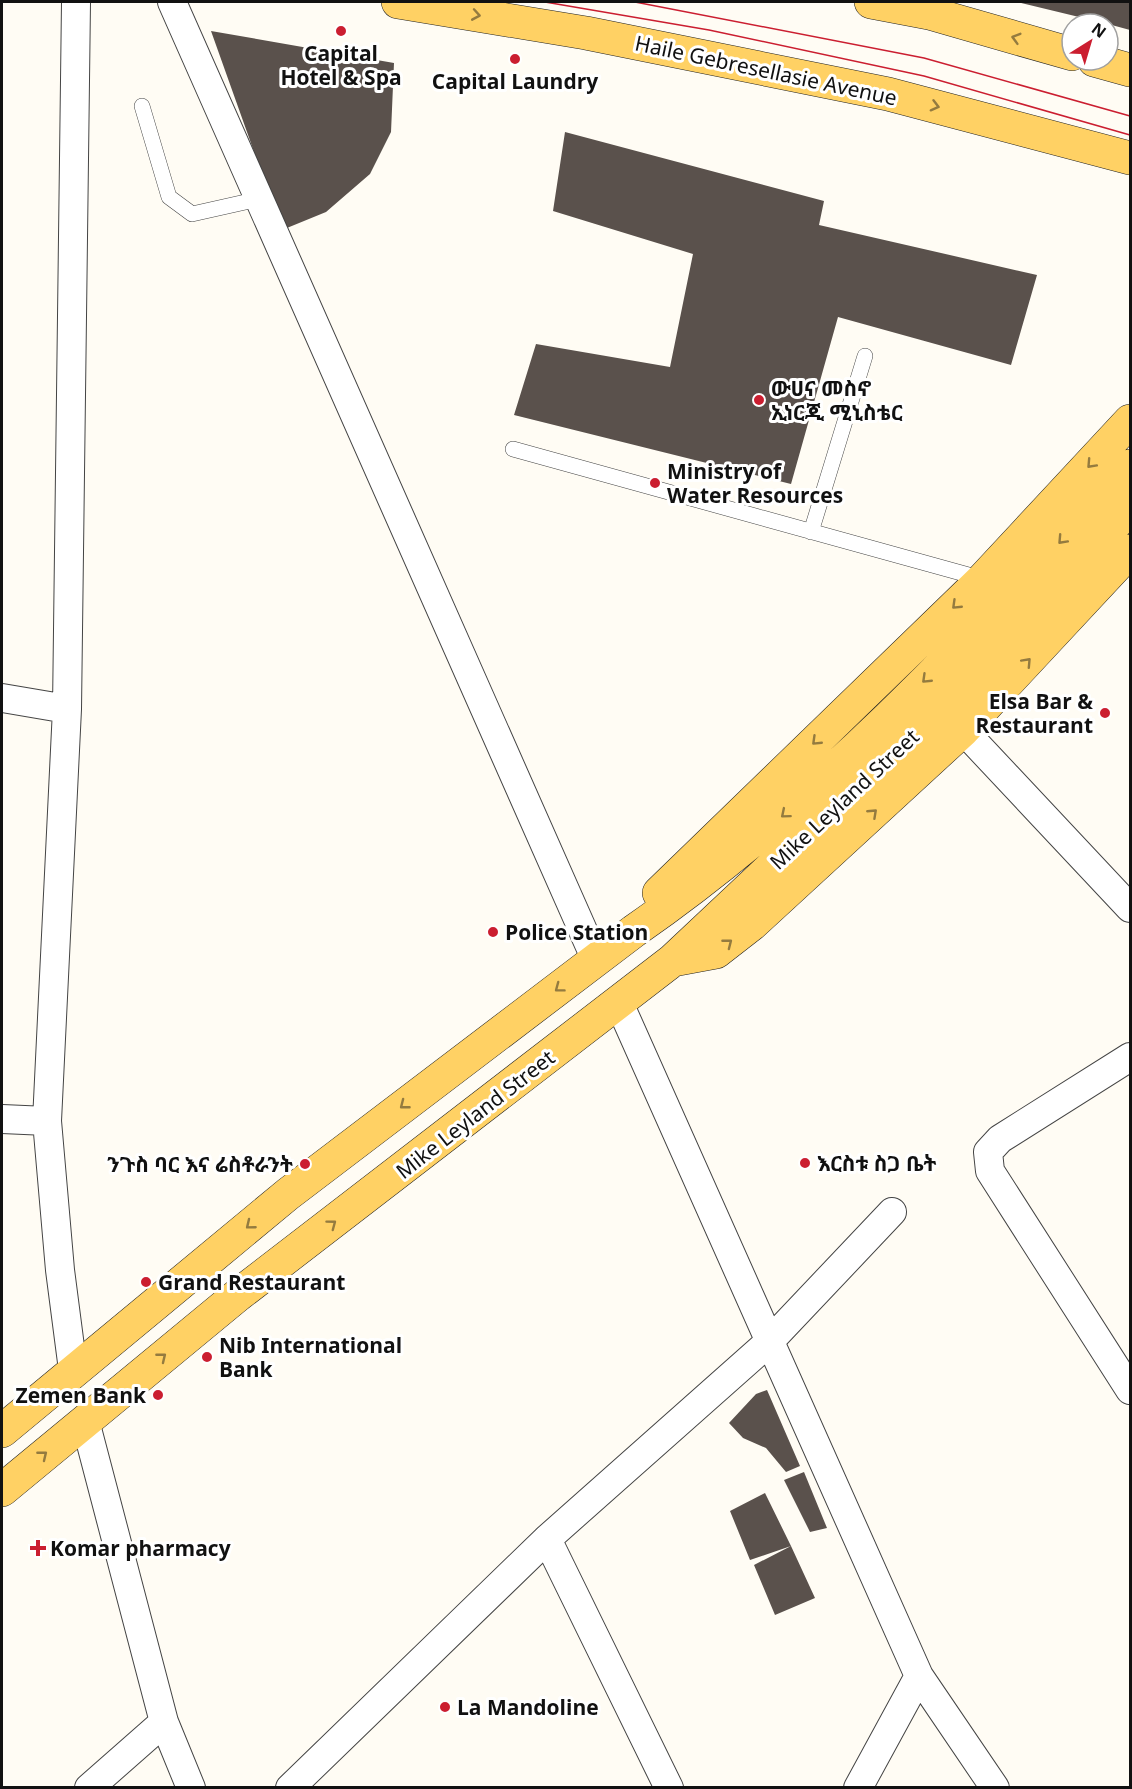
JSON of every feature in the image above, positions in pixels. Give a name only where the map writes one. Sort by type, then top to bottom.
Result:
[{"type":"main road","name":"Haile Gebresellasie Avenue","points":[[398,2],[586,33],[888,94],[1131,158]]},
{"type":"main road","points":[[871,2],[930,7],[1060,50]]},
{"type":"main road","points":[[634,931],[656,896],[982,579],[1131,421]]},
{"type":"main road","points":[[2,1431],[208,1258],[423,1090],[634,931],[692,891],[814,787],[996,611],[1131,466]]},
{"type":"main road","name":"Mike Leyland Street","points":[[2,1490],[238,1294],[674,960],[930,718],[1131,508]]},
{"type":"main road","points":[[674,960],[716,952],[752,924],[963,730],[1131,551]]},
{"type":"main road","points":[[208,1258],[238,1294]]},
{"type":"street","points":[[73,1370],[60,1270],[47,1121],[67,710],[76,2]]},
{"type":"street","points":[[172,2],[596,960]]},
{"type":"street","points":[[2,698],[67,710]]},
{"type":"street","points":[[963,730],[1131,908]]},
{"type":"street","points":[[619,1003],[919,1676],[995,1788]]},
{"type":"street","points":[[1131,1058],[1000,1139],[988,1152],[990,1170],[1131,1390]]},
{"type":"street","points":[[2,1119],[47,1121]]},
{"type":"street","points":[[290,1788],[547,1539],[769,1342],[892,1212]]},
{"type":"street","points":[[85,1421],[164,1722],[191,1788]]},
{"type":"street","points":[[547,1539],[669,1788]]},
{"type":"street","points":[[858,1788],[919,1676]]},
{"type":"street","points":[[89,1788],[164,1722]]},
{"type":"lane","points":[[142,106],[170,197],[192,214],[259,199]]},
{"type":"lane","points":[[811,532],[865,356]]},
{"type":"lane","points":[[513,449],[982,579]]},
{"type":"building","points":[[1017,2],[1130,2],[1130,30],[1120,27],[1120,12],[1060,12]]},
{"type":"building","points":[[211,31],[394,63],[391,132],[370,174],[326,212],[282,230]]},
{"type":"building","points":[[565,132],[824,201],[819,225],[1037,275],[1011,365],[838,317],[791,484],[514,415],[536,344],[670,367],[693,254],[553,211]]},
{"type":"building","points":[[767,1390],[800,1466],[786,1472],[766,1448],[743,1438],[729,1423],[756,1394]]},
{"type":"building","points":[[804,1472],[827,1528],[810,1532],[784,1480]]},
{"type":"building","points":[[765,1493],[791,1546],[750,1560],[730,1511]]},
{"type":"building","points":[[791,1546],[815,1598],[775,1615],[754,1565]]},
{"type":"tram line","points":[[545,2],[709,30],[924,76],[1130,135]]},
{"type":"tram line","points":[[635,2],[924,58],[1130,116]]},
{"type":"place","name":"Capital Hotel & Spa","points":[[341,31]]},
{"type":"place","name":"Capital Laundry","points":[[515,59]]},
{"type":"place","name":"ውሀና መስኖ ኢነርጂ ሚኒስቴር","points":[[759,400]]},
{"type":"place","name":"Ministry of Water Resources","points":[[655,483]]},
{"type":"place","name":"Elsa Bar & Restaurant","points":[[1105,713]]},
{"type":"place","name":"Police Station","points":[[493,932]]},
{"type":"place","name":"እርስቱ ስጋ ቤት","points":[[805,1163]]},
{"type":"place","name":"ንጉስ ባር እና ሬስቶራንት","points":[[305,1164]]},
{"type":"place","name":"Grand Restaurant","points":[[146,1282]]},
{"type":"place","name":"Nib International Bank","points":[[207,1357]]},
{"type":"place","name":"Zemen Bank","points":[[158,1395]]},
{"type":"place","name":"Komar pharmacy","points":[[38,1548]]},
{"type":"place","name":"La Mandoline","points":[[445,1707]]}]
